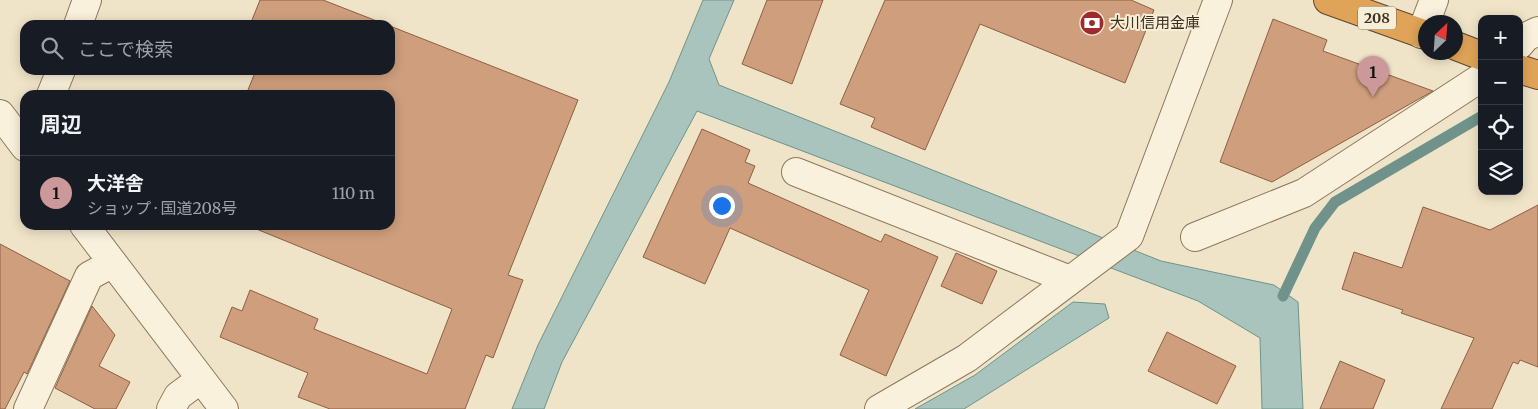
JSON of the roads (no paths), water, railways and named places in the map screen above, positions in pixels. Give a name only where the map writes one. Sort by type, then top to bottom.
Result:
[{"type":"highway","name":"208","points":[[1328,0],[1418,32]]},
{"type":"highway","points":[[1463,49],[1478,54]]},
{"type":"highway","points":[[1523,70],[1538,75]]},
{"type":"street","points":[[80,20],[87,0]]},
{"type":"street","points":[[879,409],[967,358],[1129,236],[1218,0]]},
{"type":"street","points":[[1429,15],[1434,0]]},
{"type":"street","points":[[1523,40],[1538,31]]},
{"type":"street","points":[[53,90],[59,75]]},
{"type":"street","points":[[1195,237],[1304,194],[1478,80]]},
{"type":"street","points":[[0,114],[20,140]]},
{"type":"street","points":[[796,172],[1076,275]]},
{"type":"street","points":[[88,230],[224,409]]},
{"type":"street","points":[[28,409],[89,276],[113,263]]},
{"type":"street","points":[[171,409],[178,396],[201,379]]},
{"type":"water","points":[[703,0],[734,0],[709,59],[719,85],[1161,261],[1274,285],[1298,302],[1303,409],[1262,409],[1260,338],[1198,301],[697,111],[562,362],[544,409],[512,409],[538,345],[669,82]]},
{"type":"water","points":[[1073,302],[1105,304],[1109,318],[964,409],[915,409],[975,375]]},
{"type":"waterway","points":[[1283,296],[1315,228],[1335,202],[1478,118]]},
{"type":"place","name":"大川信用金庫","points":[[1092,23]]},
{"type":"place","name":"大洋舎","points":[[1373,97]]}]
